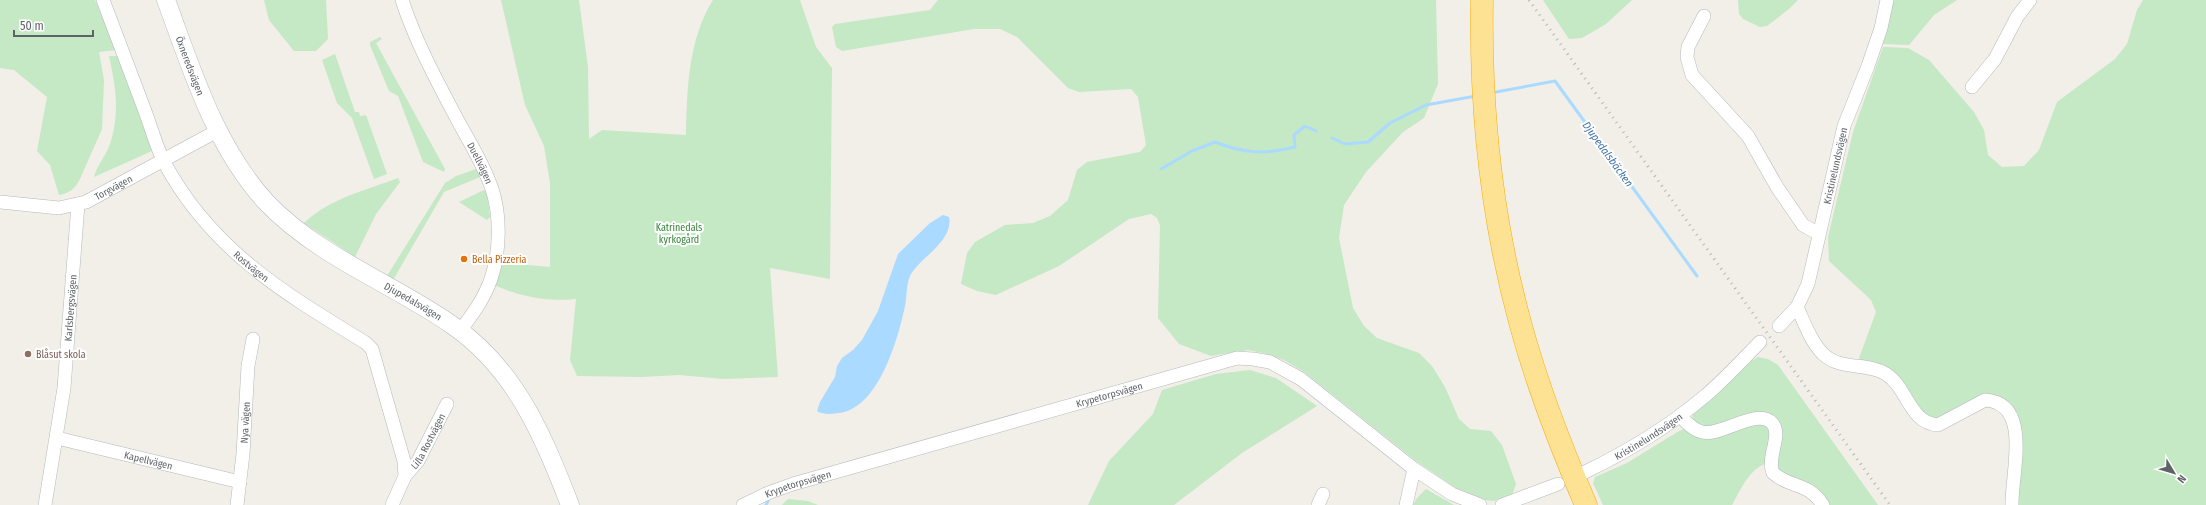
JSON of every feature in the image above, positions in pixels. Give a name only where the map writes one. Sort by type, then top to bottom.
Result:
[{"type":"highway","points":[[1473,0],[1474,96],[1484,196],[1491,242],[1510,328],[1551,450],[1575,505]]},
{"type":"highway","points":[[1482,0],[1483,73],[1487,137],[1501,239],[1520,326],[1540,389],[1560,446],[1586,505]]},
{"type":"street","name":"Rostvägen","points":[[103,0],[163,160],[193,207],[209,226],[241,258],[284,293],[366,343],[372,349],[404,461],[405,476]]},
{"type":"street","name":"Öxneredsvägen","points":[[166,0],[217,131]]},
{"type":"street","name":"Duellvägen","points":[[402,0],[424,56],[482,165],[492,190],[497,213],[496,253],[491,280],[478,307],[460,331]]},
{"type":"street","name":"Kristinelundsvägen","points":[[1779,326],[1797,307],[1808,284],[1844,126],[1871,58],[1881,28],[1887,0]]},
{"type":"street","points":[[1972,87],[1996,59],[2013,23],[2022,8],[2030,0]]},
{"type":"street","points":[[1704,16],[1688,47],[1688,66],[1692,75],[1748,136],[1777,187],[1803,225],[1819,234]]},
{"type":"street","name":"Torgvägen","points":[[0,202],[60,208],[86,202],[217,131]]},
{"type":"street","name":"Djupedalsvägen","points":[[217,131],[238,167],[250,183],[288,222],[321,246],[460,331],[496,365],[527,406],[551,458],[570,505]]},
{"type":"street","name":"Karlsbergsvägen","points":[[45,505],[57,438],[70,329],[78,204]]},
{"type":"street","points":[[1797,307],[1813,339],[1824,355],[1837,363],[1886,374],[1899,385],[1917,416],[1923,421],[1938,425],[1985,400],[1994,401],[2007,409],[2016,431],[2012,505]]},
{"type":"street","name":"Nya vägen","points":[[236,505],[240,482],[248,366],[252,339]]},
{"type":"street","name":"Kristinelundsvägen","points":[[1584,473],[1620,456],[1680,416],[1706,395],[1760,342]]},
{"type":"street","name":"Krypetorpsvägen","points":[[743,505],[768,493],[793,484],[1237,358],[1270,362],[1301,379],[1414,469]]},
{"type":"street","name":"Lilla Rostvägen","points":[[405,476],[418,461],[447,404]]},
{"type":"street","points":[[1680,416],[1690,426],[1702,432],[1713,432],[1761,418],[1772,422],[1777,432],[1770,460],[1773,473],[1785,480],[1809,489],[1823,505]]},
{"type":"street","name":"Kapellvägen","points":[[57,438],[240,482]]},
{"type":"street","points":[[1406,505],[1414,469],[1452,494],[1480,505]]},
{"type":"street","points":[[392,505],[405,476]]},
{"type":"street","points":[[1502,505],[1558,484]]},
{"type":"green space","points":[[0,0],[95,0],[117,50],[99,52],[104,80],[102,129],[79,181],[71,191],[66,193],[59,195],[50,165],[37,151],[47,97],[14,70],[0,68]]},
{"type":"green space","points":[[264,0],[326,0],[328,39],[316,51],[294,51],[269,20]]},
{"type":"green space","name":"Katrinedals kyrkogård","points":[[501,0],[579,0],[588,67],[589,139],[602,130],[686,135],[690,66],[698,32],[713,0],[800,0],[816,47],[832,68],[830,279],[770,268],[778,377],[724,379],[679,375],[642,377],[577,376],[570,360],[576,299],[555,300],[534,298],[514,293],[494,285],[493,262],[550,267],[550,183],[544,146],[525,105]]},
{"type":"green space","points":[[938,0],[1436,0],[1438,84],[1424,118],[1403,132],[1366,172],[1344,205],[1339,238],[1353,308],[1364,326],[1377,338],[1419,353],[1432,366],[1445,387],[1459,419],[1470,429],[1491,431],[1502,445],[1516,484],[1512,495],[1495,501],[1484,500],[1454,487],[1416,461],[1304,372],[1284,360],[1267,354],[1248,350],[1211,356],[1179,344],[1158,318],[1160,225],[1157,218],[1151,214],[1129,219],[1059,266],[996,295],[977,291],[961,284],[967,253],[975,242],[1005,225],[1033,223],[1050,216],[1068,200],[1077,170],[1087,162],[1140,152],[1146,145],[1138,97],[1131,89],[1079,92],[1068,88],[1017,37],[1000,29],[974,29],[842,51],[836,47],[832,27],[835,24],[930,10]]},
{"type":"green space","points":[[1543,0],[1632,0],[1606,24],[1582,38],[1569,39]]},
{"type":"green space","points":[[1738,0],[1798,0],[1767,26],[1760,27],[1743,19],[1739,14]]},
{"type":"green space","points":[[1893,0],[1957,0],[1934,15],[1909,45],[1883,44]]},
{"type":"green space","points":[[2143,0],[2206,0],[2206,505],[2017,505],[2021,456],[2020,437],[2018,420],[2011,406],[2001,397],[1985,395],[1937,420],[1932,420],[1859,358],[1876,312],[1871,300],[1829,261],[1828,237],[1853,132],[1883,47],[1908,48],[1929,60],[1974,112],[1984,130],[1988,155],[2002,167],[2024,166],[2039,150],[2057,102],[2115,59],[2127,44],[2137,10]]},
{"type":"green space","points":[[380,37],[382,39],[376,43],[445,169],[444,172],[423,162],[398,96],[389,91],[370,45],[370,42]]},
{"type":"green space","points":[[335,54],[355,112],[359,112],[360,116],[366,115],[387,174],[374,179],[352,118],[337,103],[322,60]]},
{"type":"green space","points":[[109,56],[118,56],[152,151],[94,177],[97,168],[110,144],[115,122],[116,100],[114,79]]},
{"type":"green space","points":[[476,169],[480,177],[444,192],[393,280],[387,276],[445,183],[456,176]]},
{"type":"green space","points":[[398,178],[400,182],[376,214],[355,257],[304,223],[336,201]]},
{"type":"green space","points":[[484,190],[487,193],[490,217],[487,220],[459,202]]},
{"type":"green space","points":[[1758,357],[1768,359],[1778,365],[1878,505],[1827,505],[1776,471],[1772,419],[1712,430],[1692,421],[1693,414],[1751,361]]},
{"type":"green space","points":[[1250,370],[1276,378],[1317,406],[1242,453],[1174,505],[1088,505],[1109,461],[1153,414],[1162,390],[1216,374]]},
{"type":"green space","points":[[1761,422],[1772,428],[1767,463],[1755,470],[1750,475],[1742,486],[1732,505],[1603,505],[1593,483],[1595,477],[1627,463],[1679,431],[1687,428]]},
{"type":"green space","points":[[1426,489],[1454,505],[1413,505],[1417,498]]},
{"type":"green space","points":[[788,499],[808,501],[818,505],[782,505]]},
{"type":"water","points":[[943,215],[949,217],[949,226],[946,234],[935,249],[914,269],[910,276],[902,320],[892,353],[876,385],[866,398],[854,408],[834,414],[825,414],[817,411],[820,402],[835,377],[837,366],[842,358],[853,350],[862,340],[878,311],[898,254],[930,223]]},
{"type":"waterway","name":"Djupedalsbäcken","points":[[1496,92],[1555,81],[1697,276]]},
{"type":"waterway","name":"Djupedalsbäcken","points":[[1332,138],[1345,144],[1368,142],[1390,123],[1426,105],[1476,96]]},
{"type":"waterway","name":"Djupedalsbäcken","points":[[1161,169],[1192,151],[1215,142],[1245,151],[1264,152],[1284,150],[1295,147],[1294,135],[1305,126],[1316,131]]},
{"type":"waterway","name":"Djupedalsbäcken","points":[[766,505],[768,501]]},
{"type":"railway","points":[[1529,0],[1890,505]]},
{"type":"place","name":"Bella Pizzeria","points":[[464,259]]},
{"type":"place","name":"Blåsut skola","points":[[28,354]]}]
